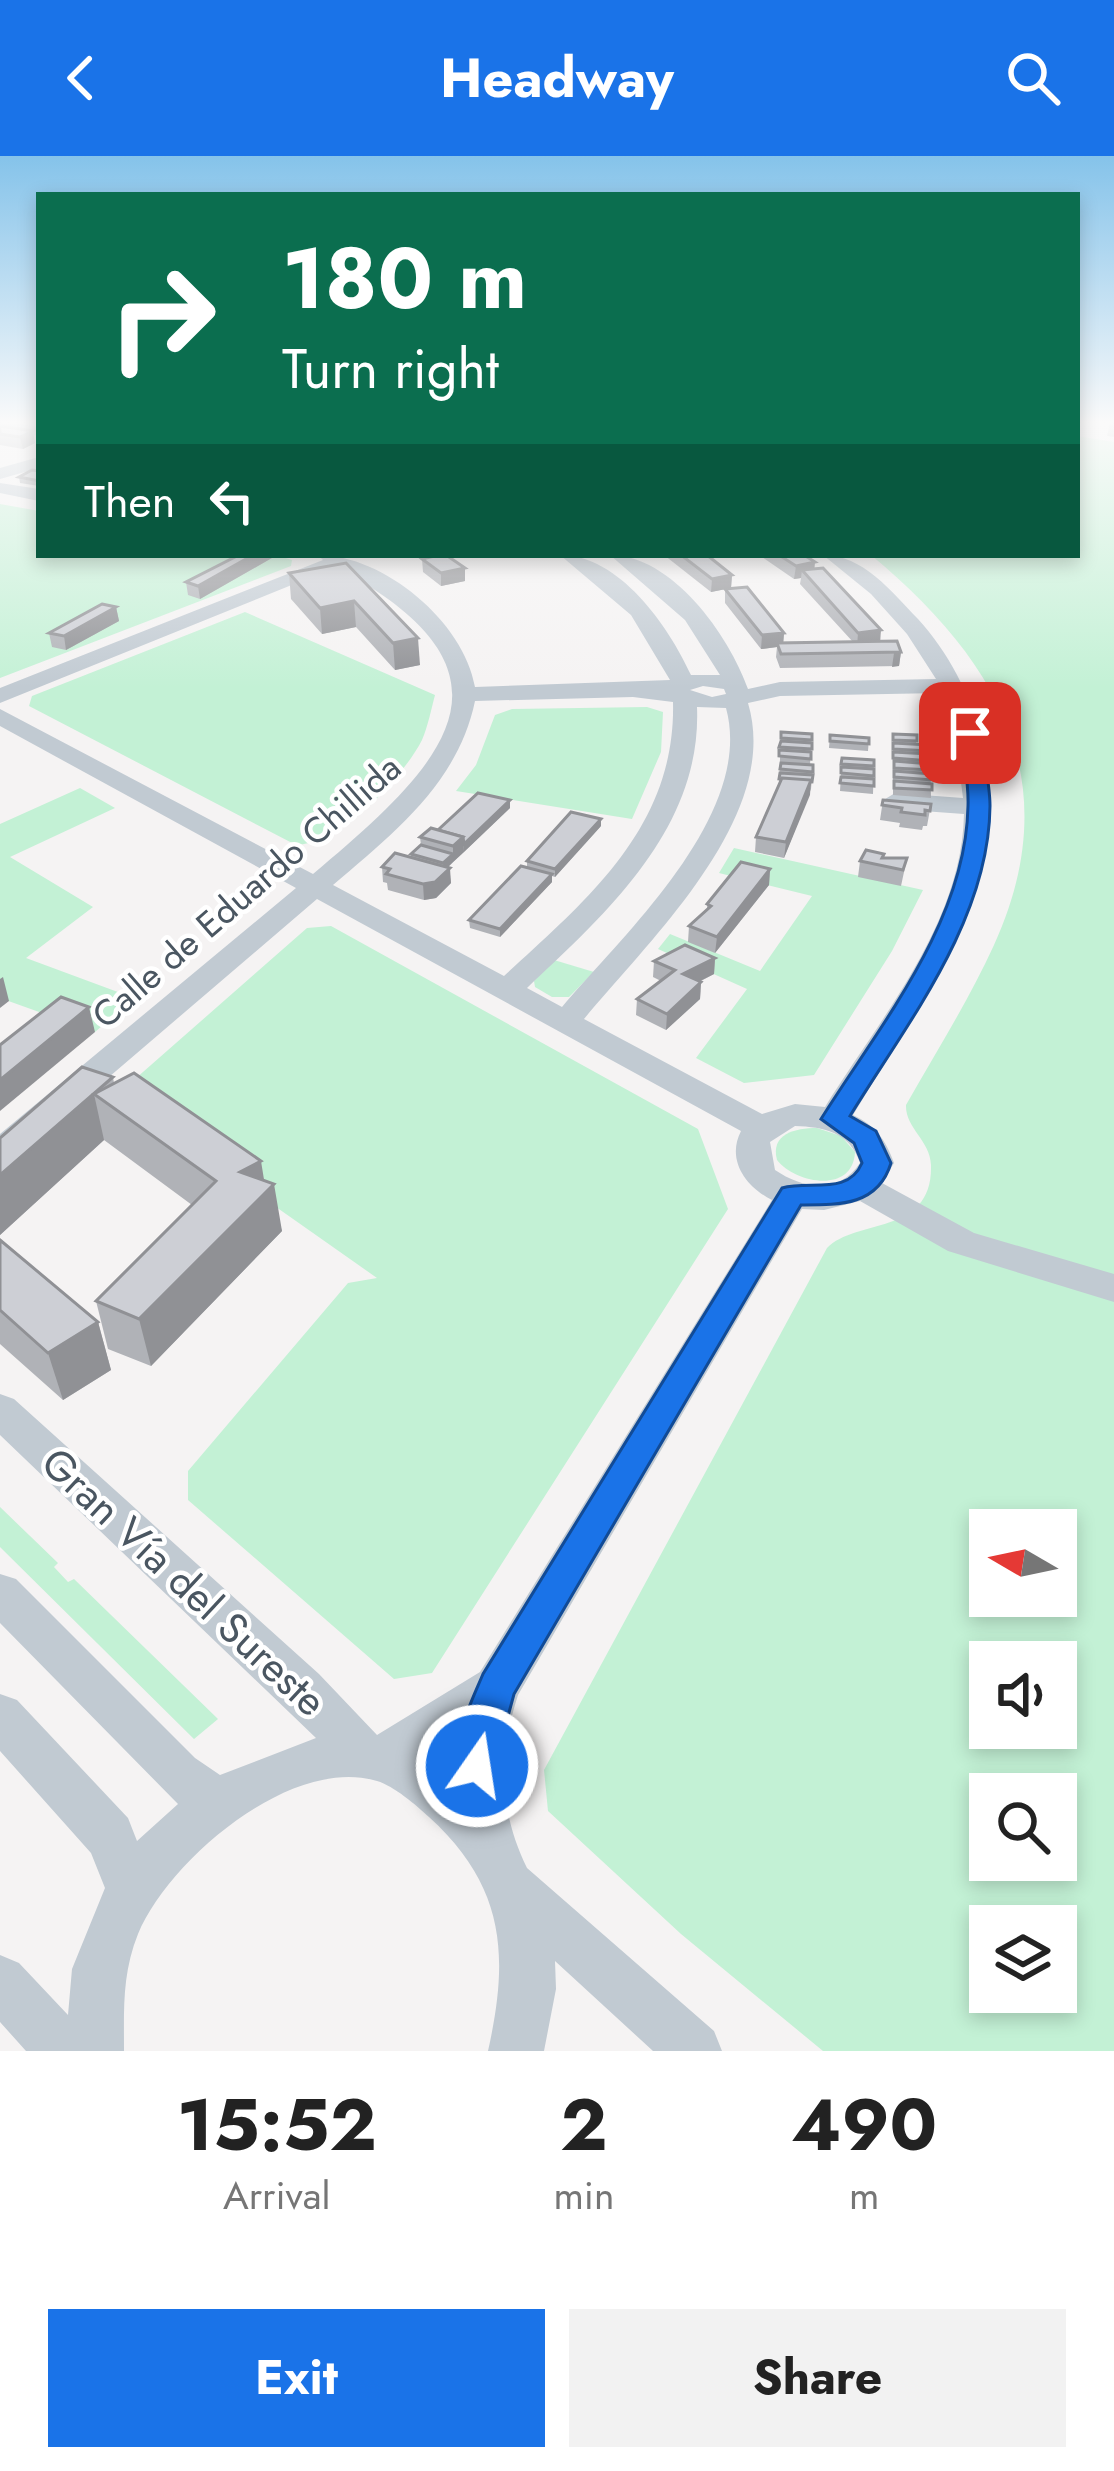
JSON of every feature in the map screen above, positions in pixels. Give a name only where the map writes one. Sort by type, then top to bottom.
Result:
[{"type":"street","points":[[0,696],[338,558]]},
{"type":"street","points":[[342,558],[401,592],[450,639],[466,694],[635,691],[711,704],[734,690],[952,686]]},
{"type":"street","points":[[507,990],[577,921],[650,837],[684,766],[685,696],[650,622],[610,583],[574,558]]},
{"type":"street","points":[[566,1021],[693,869],[722,817],[740,755],[740,716],[716,646],[684,603],[624,558]]},
{"type":"street","points":[[835,1119],[948,930],[974,855],[979,807],[970,733],[952,686],[929,647],[893,605],[837,558]]},
{"type":"street","name":"Calle de Eduardo Chillida","points":[[0,1152],[398,816],[458,738],[466,694]]},
{"type":"street","points":[[0,716],[762,1128]]},
{"type":"street","points":[[0,739],[23,753],[73,754]]},
{"type":"street","points":[[895,801],[979,807]]},
{"type":"street","points":[[577,921],[576,937],[585,945],[631,942]]},
{"type":"street","points":[[795,1115],[835,1119],[866,1137],[874,1150],[872,1177],[862,1187],[830,1198],[793,1195],[775,1187],[753,1164],[750,1151],[762,1128],[795,1115]]},
{"type":"street","points":[[862,1187],[961,1242],[1114,1288]]},
{"type":"street","points":[[517,2051],[530,1975],[519,1906],[500,1868],[474,1790],[479,1740],[497,1687],[793,1195]]},
{"type":"street","name":"Gran Vía del Sureste","points":[[0,1410],[374,1758],[435,1790],[465,1814],[500,1868]]},
{"type":"street","points":[[0,1593],[178,1775],[218,1803]]},
{"type":"street","points":[[96,2051],[98,1972],[132,1890],[173,1840],[218,1803],[295,1765],[374,1758],[497,1687]]},
{"type":"street","points":[[0,1716],[110,1836],[132,1890]]},
{"type":"street","points":[[500,1868],[694,2051]]},
{"type":"street","points":[[0,1982],[63,2051]]},
{"type":"green space","points":[[0,511],[36,511],[36,558],[292,560],[291,566],[0,678]]},
{"type":"green space","points":[[1080,511],[1114,511],[1114,2051],[823,2051],[681,1934],[548,1811],[544,1770],[827,1248],[856,1232],[907,1215],[928,1188],[930,1156],[909,1121],[906,1105],[994,945],[1015,885],[1024,829],[1021,777],[1008,728],[985,681],[954,637],[874,558],[1080,558]]},
{"type":"green space","points":[[245,612],[435,695],[422,740],[400,773],[368,807],[313,842],[296,845],[29,706],[32,696]]},
{"type":"green space","points":[[647,707],[663,712],[661,752],[632,819],[456,791],[476,765],[495,715],[512,709]]},
{"type":"green space","points":[[80,788],[115,808],[10,857],[93,907],[26,958],[134,998],[95,1032],[0,998],[0,824]]},
{"type":"green space","points":[[734,848],[923,890],[892,951],[814,1075],[744,1083],[696,1058],[747,989],[658,949],[670,934],[760,971],[812,896],[719,873]]},
{"type":"green space","points":[[331,926],[698,1129],[728,1209],[432,1673],[394,1679],[188,1500],[188,1471],[348,1283],[377,1278],[131,1105],[102,1108],[307,928]]},
{"type":"green space","points":[[554,960],[594,972],[569,997],[552,997],[535,987],[534,981]]},
{"type":"green space","points":[[817,1128],[841,1136],[855,1152],[845,1174],[822,1181],[810,1179],[777,1160],[781,1138]]},
{"type":"green space","points":[[0,1507],[58,1563],[54,1567],[68,1582],[74,1579],[218,1719],[194,1739],[0,1547]]},
{"type":"building","points":[[233,558],[248,558],[198,586],[186,582]]},
{"type":"building","points":[[450,558],[465,568],[441,573],[422,559]]},
{"type":"building","points":[[685,558],[711,558],[732,575],[712,579]]},
{"type":"building","points":[[784,558],[815,562],[796,566]]},
{"type":"building","points":[[346,563],[418,638],[393,643],[354,601],[320,608],[289,573]]},
{"type":"building","points":[[823,568],[881,630],[858,633],[802,570]]},
{"type":"building","points":[[747,587],[784,633],[762,635],[725,589]]},
{"type":"building","points":[[102,604],[116,607],[64,636],[49,633]]},
{"type":"building","points":[[897,641],[901,652],[781,654],[777,643]]},
{"type":"building","points":[[781,732],[812,734],[812,740],[781,738]]},
{"type":"building","points":[[893,734],[917,735],[917,741],[893,740]]},
{"type":"building","points":[[830,735],[869,738],[869,744],[830,741]]},
{"type":"building","points":[[781,741],[812,743],[812,749],[779,747]]},
{"type":"building","points":[[893,743],[930,745],[930,751],[893,749]]},
{"type":"building","points":[[779,750],[811,752],[811,759],[779,756]]},
{"type":"building","points":[[893,752],[930,754],[931,761],[893,758]]},
{"type":"building","points":[[842,758],[874,760],[874,766],[841,764]]},
{"type":"building","points":[[894,761],[931,764],[931,770],[894,768]]},
{"type":"building","points":[[781,763],[813,765],[813,772],[780,769]]},
{"type":"building","points":[[841,767],[874,769],[874,776],[841,773]]},
{"type":"building","points":[[894,771],[932,774],[932,780],[894,777]]},
{"type":"building","points":[[780,773],[813,775],[812,782],[779,779]]},
{"type":"building","points":[[841,777],[874,779],[874,786],[840,783]]},
{"type":"building","points":[[782,778],[811,780],[786,842],[756,837]]},
{"type":"building","points":[[894,781],[932,784],[932,790],[894,788]]},
{"type":"building","points":[[478,793],[510,800],[464,844],[463,837],[438,830]]},
{"type":"building","points":[[883,800],[931,804],[930,811],[925,810],[925,815],[901,812],[902,808],[882,805]]},
{"type":"building","points":[[571,812],[601,819],[555,869],[527,861]]},
{"type":"building","points":[[431,828],[463,837],[453,846],[420,837]]},
{"type":"building","points":[[421,845],[453,854],[443,863],[411,854]]},
{"type":"building","points":[[866,850],[884,854],[882,858],[907,858],[903,870],[860,861]]},
{"type":"building","points":[[395,853],[450,868],[435,882],[423,884],[386,874],[390,869],[382,867]]},
{"type":"building","points":[[741,862],[770,869],[717,937],[689,926],[711,906],[707,904]]},
{"type":"building","points":[[521,866],[552,874],[500,929],[469,920]]},
{"type":"building","points":[[685,945],[715,958],[683,974],[701,982],[667,1014],[637,999],[675,970],[654,961]]},
{"type":"building","points":[[61,997],[89,1007],[0,1080],[0,1045]]},
{"type":"building","points":[[82,1067],[113,1077],[0,1175],[0,1138]]},
{"type":"building","points":[[134,1073],[261,1161],[240,1172],[274,1184],[139,1319],[96,1301],[216,1181],[94,1094]]},
{"type":"building","points":[[0,1240],[98,1322],[48,1353],[0,1310]]},
{"type":"route","points":[[477,1766],[479,1740],[497,1687],[763,1239],[793,1195],[848,1195],[872,1177],[877,1163],[866,1137],[835,1119],[921,980],[948,930],[966,882],[979,807],[970,733]]}]
